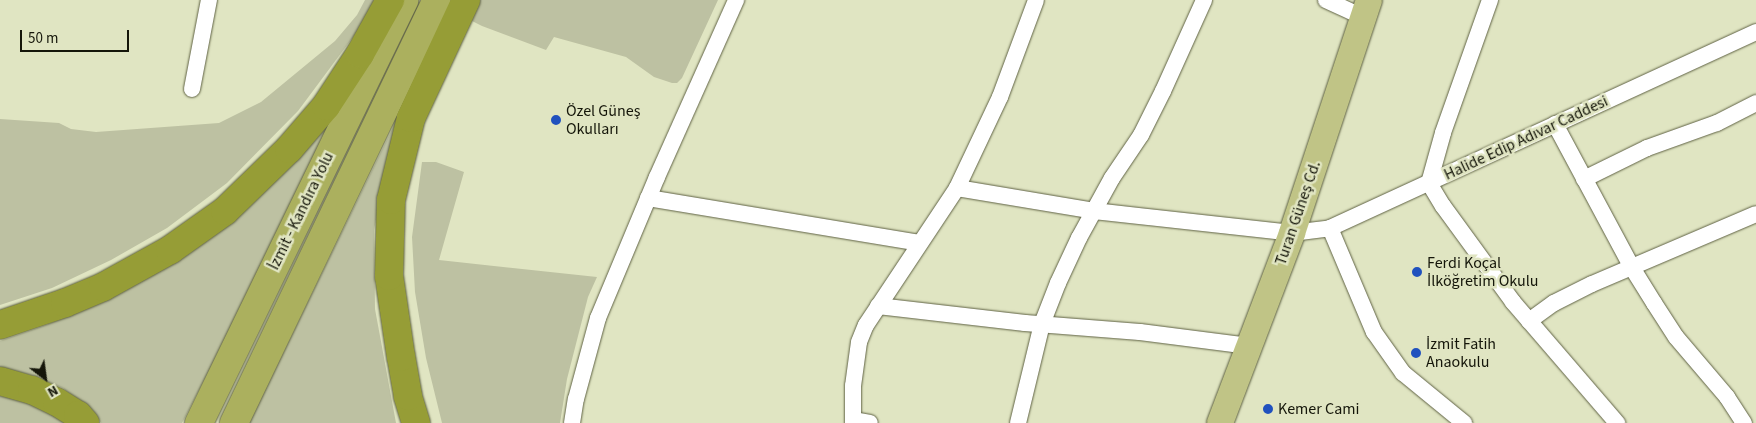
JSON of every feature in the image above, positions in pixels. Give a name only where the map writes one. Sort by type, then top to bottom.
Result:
[{"type":"highway","points":[[0,325],[57,306],[103,287],[170,250],[225,211],[289,148],[326,106],[360,54],[390,0]]},
{"type":"highway","name":"İzmit - Kandıra Yolu","points":[[199,423],[404,0]]},
{"type":"highway","name":"İzmit - Kandıra Yolu","points":[[234,423],[438,0]]},
{"type":"highway","points":[[416,423],[402,365],[390,276],[391,200],[411,118],[466,0]]},
{"type":"highway","points":[[0,382],[32,390],[57,402],[78,415],[86,423]]},
{"type":"main road","name":"Turan Güneş Cd.","points":[[1220,423],[1292,233],[1366,9]]},
{"type":"street","points":[[192,89],[209,0]]},
{"type":"street","points":[[572,423],[578,392],[598,318],[648,198],[736,0]]},
{"type":"street","points":[[870,423],[853,421],[853,386],[860,342],[878,306],[957,188],[1000,97],[1036,0]]},
{"type":"street","points":[[1018,423],[1042,324],[1079,238],[1112,178],[1141,135],[1204,0]]},
{"type":"street","points":[[1326,0],[1366,9]]},
{"type":"street","points":[[1490,0],[1443,133],[1429,183],[1442,206],[1529,320],[1617,423]]},
{"type":"street","name":"Halide Edip Adıvar Caddesi","points":[[957,188],[1094,211],[1292,233],[1330,228],[1756,32]]},
{"type":"street","points":[[1584,179],[1620,160],[1716,123],[1756,103]]},
{"type":"street","points":[[1555,124],[1631,266],[1676,337],[1727,397],[1744,423]]},
{"type":"street","points":[[648,198],[919,243]]},
{"type":"street","points":[[1529,320],[1554,303],[1631,266],[1756,214]]},
{"type":"street","points":[[1330,228],[1374,332],[1403,373],[1464,423]]},
{"type":"street","points":[[878,306],[1042,324],[1140,332],[1249,346]]},
{"type":"green space","points":[[365,0],[374,0],[362,25],[298,111],[227,183],[167,228],[111,260],[52,288],[0,305],[0,119],[59,123],[71,129],[96,132],[219,123],[261,102],[335,41],[357,15]]},
{"type":"green space","points":[[479,0],[718,0],[682,78],[677,83],[672,83],[654,77],[626,57],[554,37],[546,50],[482,26],[470,20]]},
{"type":"green space","points":[[416,80],[390,146],[374,230],[375,309],[396,423],[249,423]]},
{"type":"green space","points":[[353,81],[306,183],[182,423],[101,423],[96,415],[63,388],[35,376],[0,368],[0,341],[46,325],[108,299],[190,253],[258,197]]},
{"type":"green space","points":[[422,162],[436,162],[464,172],[439,260],[597,277],[588,297],[567,379],[560,423],[442,423],[426,358],[415,292],[412,237]]},
{"type":"green space","points":[[0,396],[12,397],[44,409],[68,423],[0,423]]},
{"type":"place","name":"Özel Güneş Okulları","points":[[556,120]]},
{"type":"place","name":"Ferdi Koçal İlköğretim Okulu","points":[[1417,272]]},
{"type":"place","name":"İzmit Fatih Anaokulu","points":[[1416,353]]},
{"type":"place","name":"Kemer Cami","points":[[1268,409]]}]
